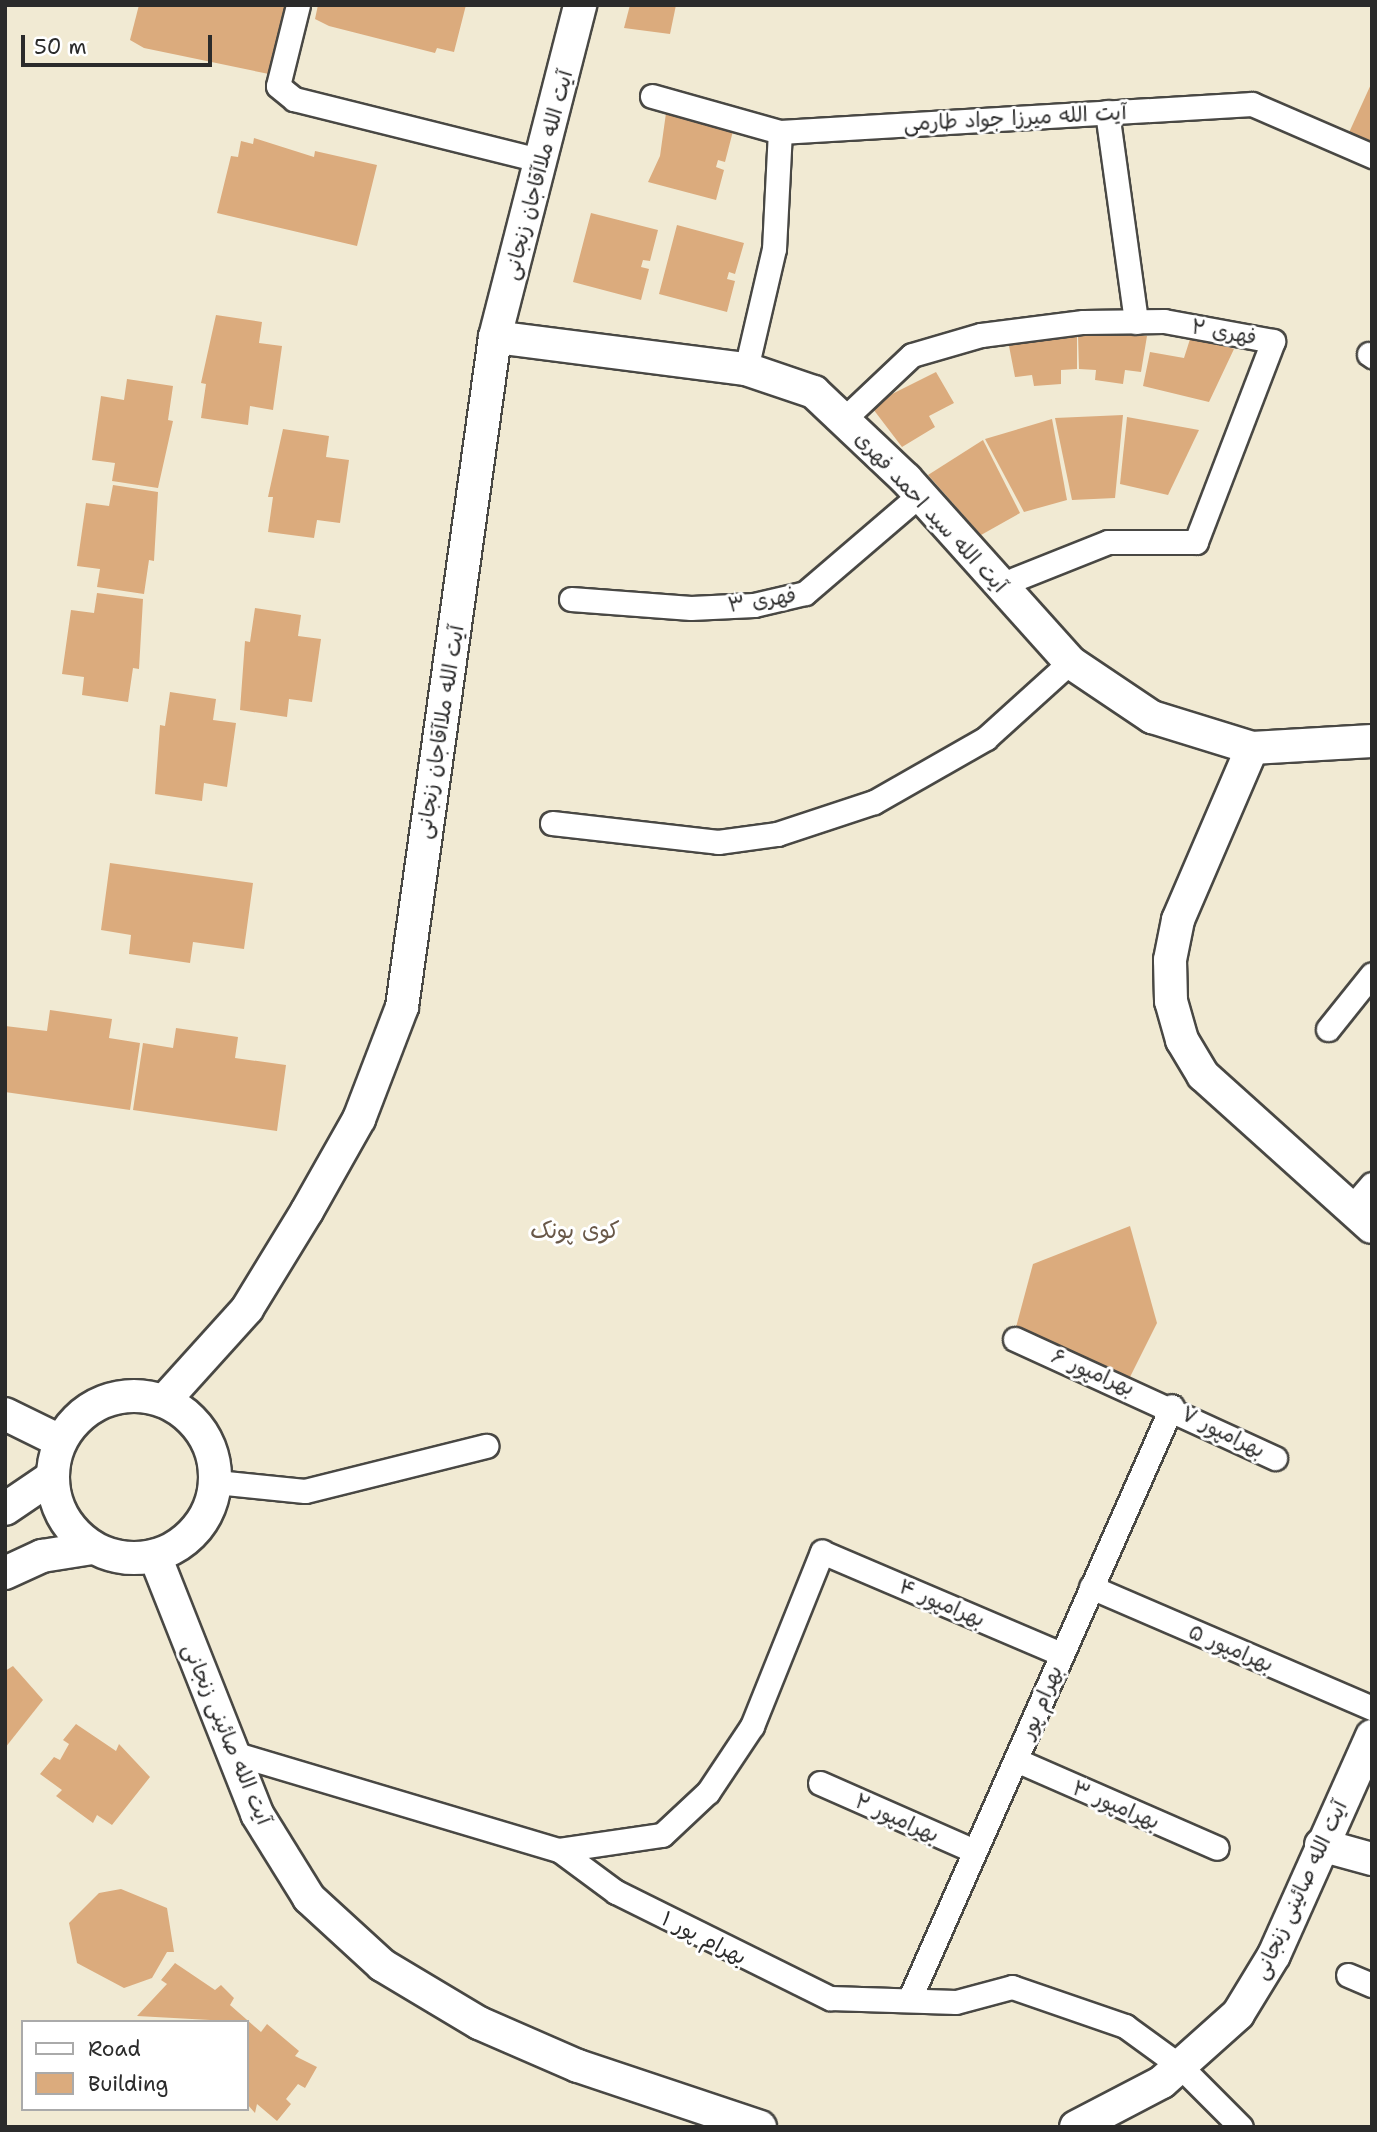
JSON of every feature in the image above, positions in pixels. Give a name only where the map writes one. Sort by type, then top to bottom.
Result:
[{"type":"main road","name":"آیت الله ملاآقاجان زنجانی","points":[[164,1401],[247,1309],[301,1222],[359,1119],[402,1007],[495,337],[580,5]]},
{"type":"main road","name":"آیت الله سید احمد فهری","points":[[495,337],[746,369],[814,392],[844,419],[1070,662],[1152,717],[1252,748],[1372,741]]},
{"type":"main road","points":[[1252,748],[1178,920],[1170,960],[1171,1001],[1182,1040],[1203,1075],[1361,1218]]},
{"type":"main road","points":[[5,1573],[42,1556],[92,1548],[133,1559],[155,1556],[174,1549],[204,1521],[216,1482],[211,1448],[192,1419],[164,1401],[144,1396],[104,1401],[71,1424],[60,1441],[52,1477],[63,1517],[92,1548]]},
{"type":"main road","points":[[5,1415],[60,1441]]},
{"type":"main road","points":[[5,1509],[52,1477]]},
{"type":"main road","name":"آیت الله صائینی زنجانی","points":[[155,1556],[257,1814],[309,1898],[383,1965],[479,2023],[578,2066],[760,2127]]},
{"type":"main road","name":"آیت الله صائینی زنجانی","points":[[1076,2127],[1180,2066],[1238,2014],[1274,1955],[1321,1845],[1372,1737]]},
{"type":"main road","points":[[1321,1845],[1372,1859]]},
{"type":"street","points":[[298,5],[278,86],[294,99],[542,161]]},
{"type":"street","name":"آیت الله میرزا جواد طارمی","points":[[652,96],[780,132],[1252,104],[1372,156]]},
{"type":"street","points":[[1107,112],[1136,322]]},
{"type":"street","points":[[746,369],[774,249],[780,132]]},
{"type":"street","name":"فهری ۲","points":[[844,419],[912,355],[981,335],[1136,322],[1273,341],[1196,542],[1108,542],[1015,579]]},
{"type":"street","name":"فهری ۳","points":[[571,599],[691,608],[754,606],[805,593],[917,497]]},
{"type":"street","points":[[552,823],[718,842],[777,834],[874,802],[986,738],[1070,662]]},
{"type":"street","points":[[1328,1029],[1372,974]]},
{"type":"street","points":[[1361,1218],[1372,1184]]},
{"type":"street","name":"بهرامپور ۶","points":[[1015,1339],[1172,1406]]},
{"type":"street","name":"بهرامپور ۷","points":[[1172,1406],[1275,1458]]},
{"type":"street","name":"بهرام پور","points":[[910,1998],[1172,1406]]},
{"type":"street","points":[[216,1482],[305,1490],[486,1446]]},
{"type":"street","name":"بهرامپور ۴","points":[[559,1850],[662,1835],[708,1792],[752,1726],[822,1552],[1061,1654]]},
{"type":"street","name":"بهرامپور ۵","points":[[1091,1587],[1372,1708]]},
{"type":"street","name":"بهرام پور ۱","points":[[233,1753],[559,1850],[628,1898],[830,1998],[910,1998],[956,2002],[1012,1987],[1125,2026],[1180,2066],[1241,2127]]},
{"type":"street","name":"بهرامپور ۳","points":[[1016,1760],[1217,1848]]},
{"type":"street","name":"بهرامپور ۲","points":[[820,1783],[974,1851]]},
{"type":"street","points":[[1348,1975],[1372,1984]]},
{"type":"building","points":[[139,5],[286,5],[269,74],[144,48],[130,40]]},
{"type":"building","points":[[318,5],[466,5],[454,52],[437,48],[435,53],[329,26],[315,19]]},
{"type":"building","points":[[630,5],[676,5],[670,34],[624,28]]},
{"type":"building","points":[[1372,82],[1372,148],[1347,137]]},
{"type":"building","points":[[666,113],[733,131],[725,162],[718,160],[716,167],[724,170],[716,200],[648,182],[660,156]]},
{"type":"building","points":[[254,138],[314,157],[315,151],[377,165],[357,246],[217,213],[231,156],[238,157],[241,141],[253,144]]},
{"type":"building","points":[[591,213],[658,230],[650,261],[643,260],[641,267],[649,269],[641,300],[573,282]]},
{"type":"building","points":[[677,225],[744,243],[735,274],[729,272],[727,279],[735,281],[727,312],[659,294]]},
{"type":"building","points":[[216,315],[262,322],[259,343],[282,346],[273,410],[250,406],[248,425],[201,418],[206,384],[201,383]]},
{"type":"building","points":[[1095,321],[1132,324],[1132,334],[1147,336],[1141,372],[1125,370],[1123,384],[1095,380],[1096,370],[1079,369],[1078,335],[1094,334]]},
{"type":"building","points":[[1024,327],[1077,335],[1077,369],[1061,370],[1061,384],[1034,386],[1032,375],[1015,377],[1009,346],[1025,341]]},
{"type":"building","points":[[1191,336],[1234,349],[1209,402],[1143,386],[1150,352],[1184,358]]},
{"type":"building","points":[[936,372],[954,403],[929,416],[935,427],[902,447],[870,405]]},
{"type":"building","points":[[127,379],[173,386],[168,420],[173,421],[158,488],[112,481],[115,463],[92,460],[101,396],[124,400]]},
{"type":"building","points":[[1123,415],[1115,498],[1072,500],[1055,418]]},
{"type":"building","points":[[1127,417],[1199,430],[1168,495],[1120,484]]},
{"type":"building","points":[[1052,419],[1067,500],[1024,512],[985,439]]},
{"type":"building","points":[[283,429],[329,436],[326,457],[349,460],[340,523],[317,520],[314,538],[268,532],[273,497],[268,497]]},
{"type":"building","points":[[983,440],[1020,513],[981,535],[928,475]]},
{"type":"building","points":[[113,485],[158,492],[154,561],[149,560],[144,594],[97,587],[100,569],[77,566],[86,503],[109,506]]},
{"type":"building","points":[[97,593],[143,599],[139,669],[133,668],[128,702],[82,695],[84,677],[62,674],[71,610],[94,613]]},
{"type":"building","points":[[255,608],[301,615],[298,636],[321,639],[312,702],[289,699],[287,717],[240,710],[245,641],[250,642]]},
{"type":"building","points":[[170,692],[216,699],[213,720],[236,723],[227,787],[204,783],[202,801],[155,794],[160,725],[165,726]]},
{"type":"building","points":[[110,863],[253,883],[244,949],[193,942],[190,963],[129,954],[131,935],[101,930]]},
{"type":"building","points":[[50,1010],[112,1019],[109,1038],[140,1043],[130,1110],[5,1092],[5,1026],[47,1031]]},
{"type":"building","points":[[176,1028],[238,1037],[235,1058],[286,1065],[277,1131],[133,1110],[143,1043],[173,1048]]},
{"type":"building","points":[[1130,1226],[1157,1323],[1127,1383],[1015,1331],[1033,1264]]},
{"type":"building","points":[[13,1666],[43,1700],[5,1748],[5,1671]]},
{"type":"building","points":[[76,1724],[116,1751],[119,1744],[150,1777],[112,1825],[97,1815],[93,1823],[56,1796],[62,1790],[40,1774],[54,1757],[60,1760],[69,1744],[63,1740]]},
{"type":"building","points":[[121,1889],[167,1908],[174,1952],[167,1952],[152,1978],[124,1988],[77,1963],[69,1923],[99,1893]]},
{"type":"building","points":[[175,1963],[215,1990],[221,1985],[234,1998],[230,2005],[247,2020],[137,2016],[167,1984],[161,1980]]},
{"type":"building","points":[[248,2021],[261,2032],[267,2024],[299,2051],[295,2056],[317,2067],[305,2088],[298,2084],[286,2099],[291,2104],[277,2121],[257,2104],[255,2113],[248,2105]]},
{"type":"district","name":"کوی پونک","points":[[575,1230]]}]
